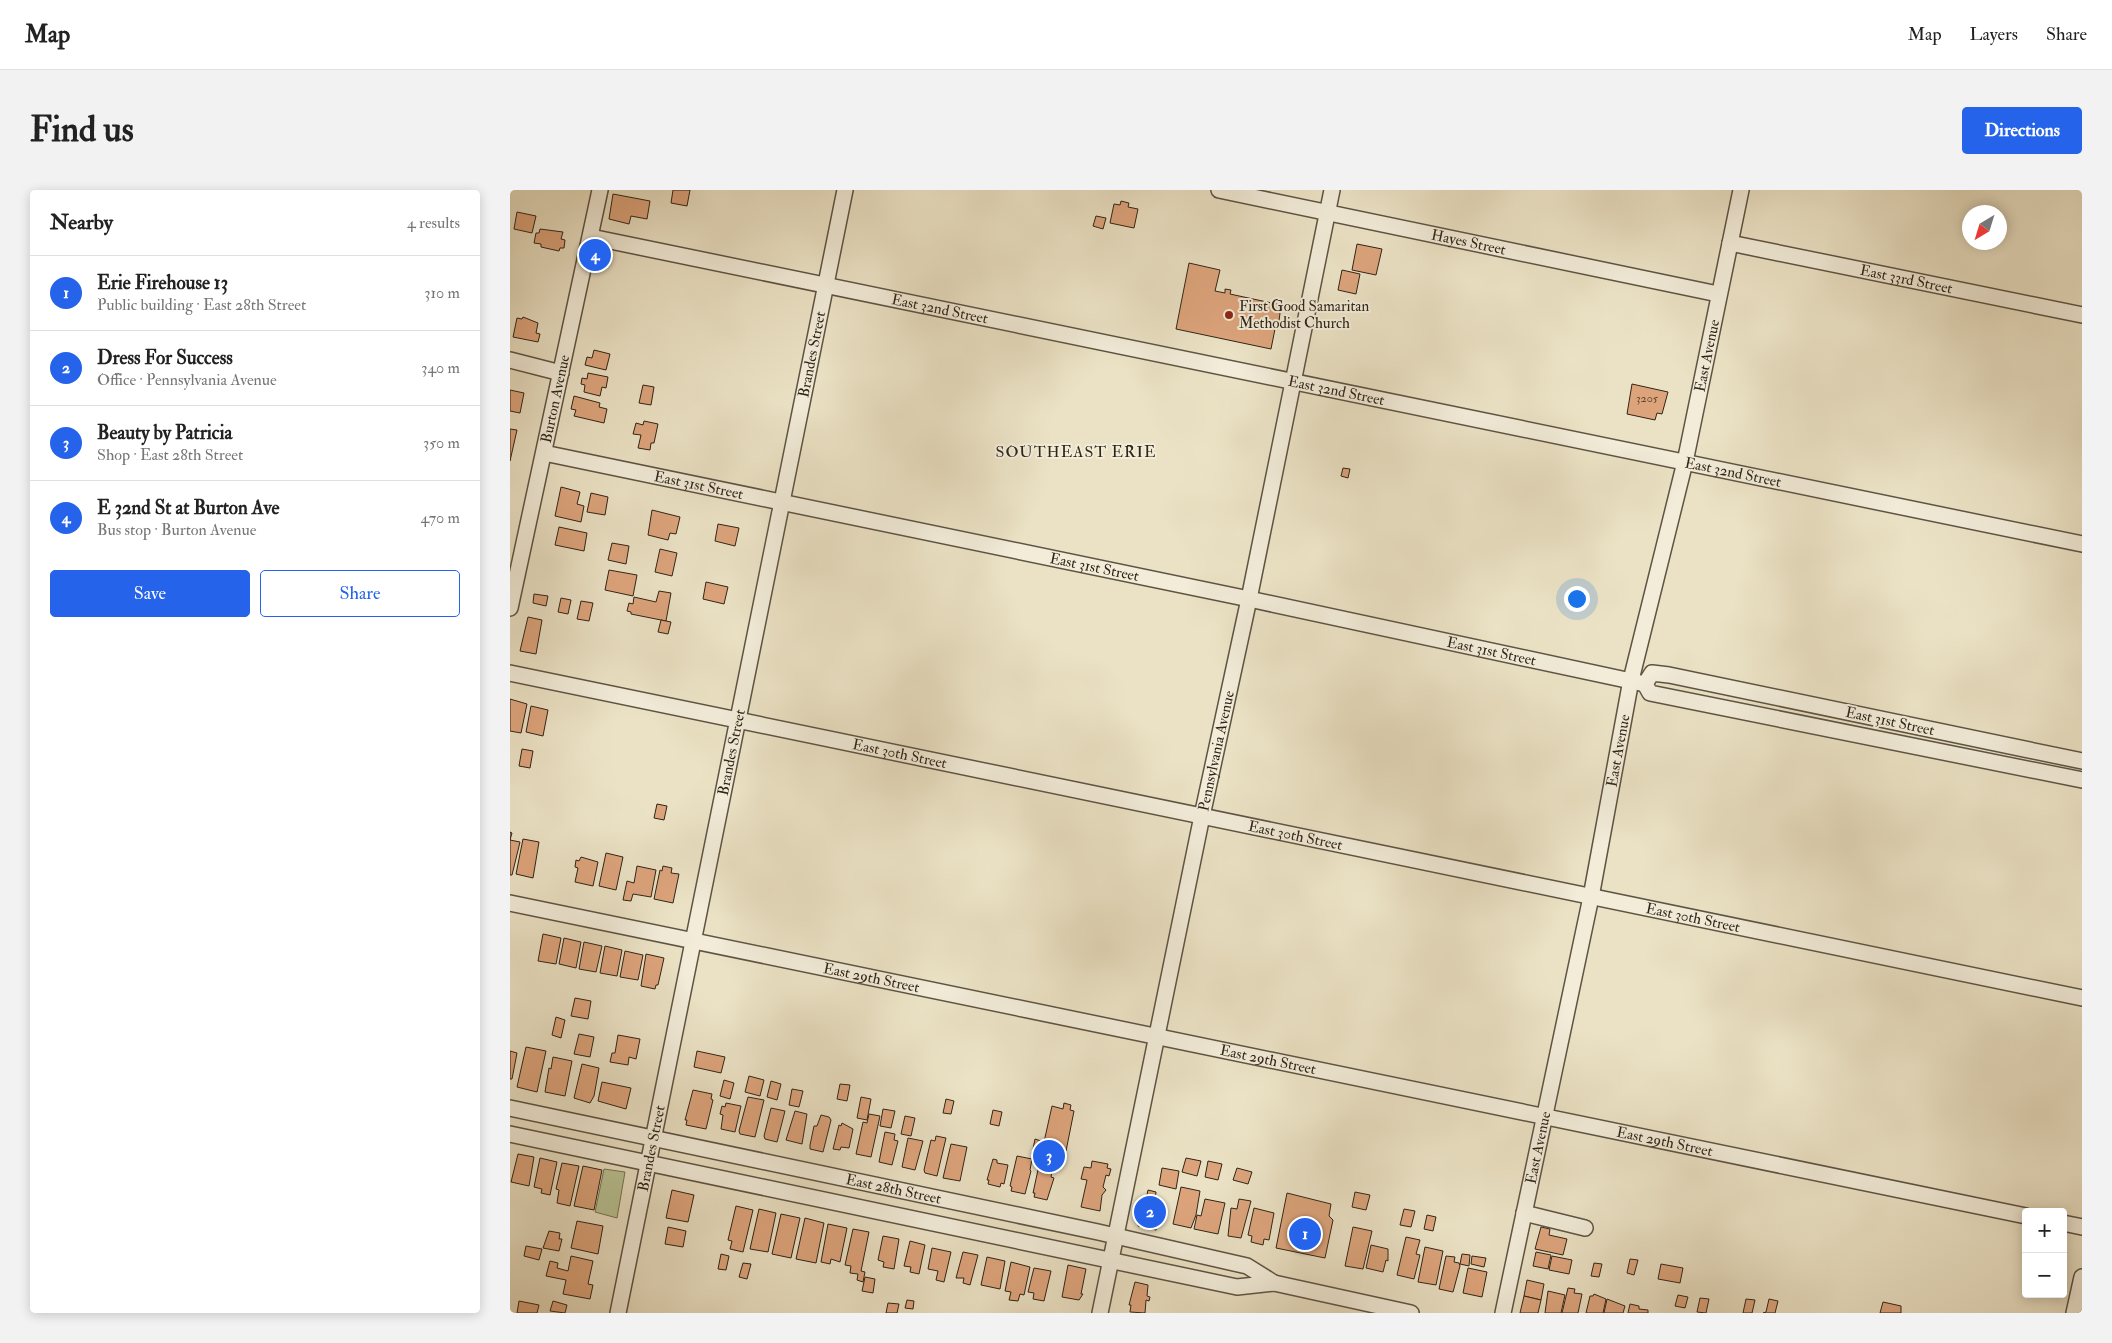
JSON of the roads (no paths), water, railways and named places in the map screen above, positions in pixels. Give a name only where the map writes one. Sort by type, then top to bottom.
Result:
[{"type":"street","name":"Burton Avenue","points":[[510,608],[513,576],[544,453],[600,190]]},
{"type":"street","name":"Brandes Street","points":[[618,1313],[845,190]]},
{"type":"street","name":"Hayes Street","points":[[1219,190],[1718,294]]},
{"type":"street","name":"Pennsylvania Avenue","points":[[1100,1313],[1332,190]]},
{"type":"street","name":"East Avenue","points":[[1503,1313],[1685,462],[1718,294],[1741,190]]},
{"type":"street","name":"East 32nd Street","points":[[591,237],[2082,544]]},
{"type":"street","name":"East 33rd Street","points":[[1730,242],[2082,315]]},
{"type":"street","points":[[510,360],[561,373]]},
{"type":"street","name":"East 31st Street","points":[[544,453],[1249,599],[1638,682],[1650,693],[2082,780]]},
{"type":"street","name":"East 31st Street","points":[[1638,682],[1652,673],[1669,675],[2082,761]]},
{"type":"street","name":"East 30th Street","points":[[510,674],[2082,998]]},
{"type":"street","name":"East 29th Street","points":[[510,903],[2022,1215]]},
{"type":"street","name":"East 28th Street","points":[[510,1108],[1116,1236],[1247,1266],[1274,1283],[1411,1313]]},
{"type":"street","name":"East 28th Street","points":[[510,1134],[1237,1288],[1274,1283]]},
{"type":"street","points":[[1524,1213],[1584,1228]]},
{"type":"street","points":[[2067,1224],[2082,1227]]},
{"type":"street","points":[[2074,1313],[2082,1277]]},
{"type":"place","name":"E 32nd St at Burton Ave","points":[[595,255]]},
{"type":"place","name":"First Good Samaritan Methodist Church","points":[[1229,315]]},
{"type":"place","name":"Beauty by Patricia","points":[[1049,1156]]},
{"type":"place","name":"Dress For Success","points":[[1150,1212]]},
{"type":"place","name":"Erie Firehouse 13","points":[[1305,1234]]},
{"type":"district","name":"SOUTHEAST ERIE","points":[[1076,451]]}]
